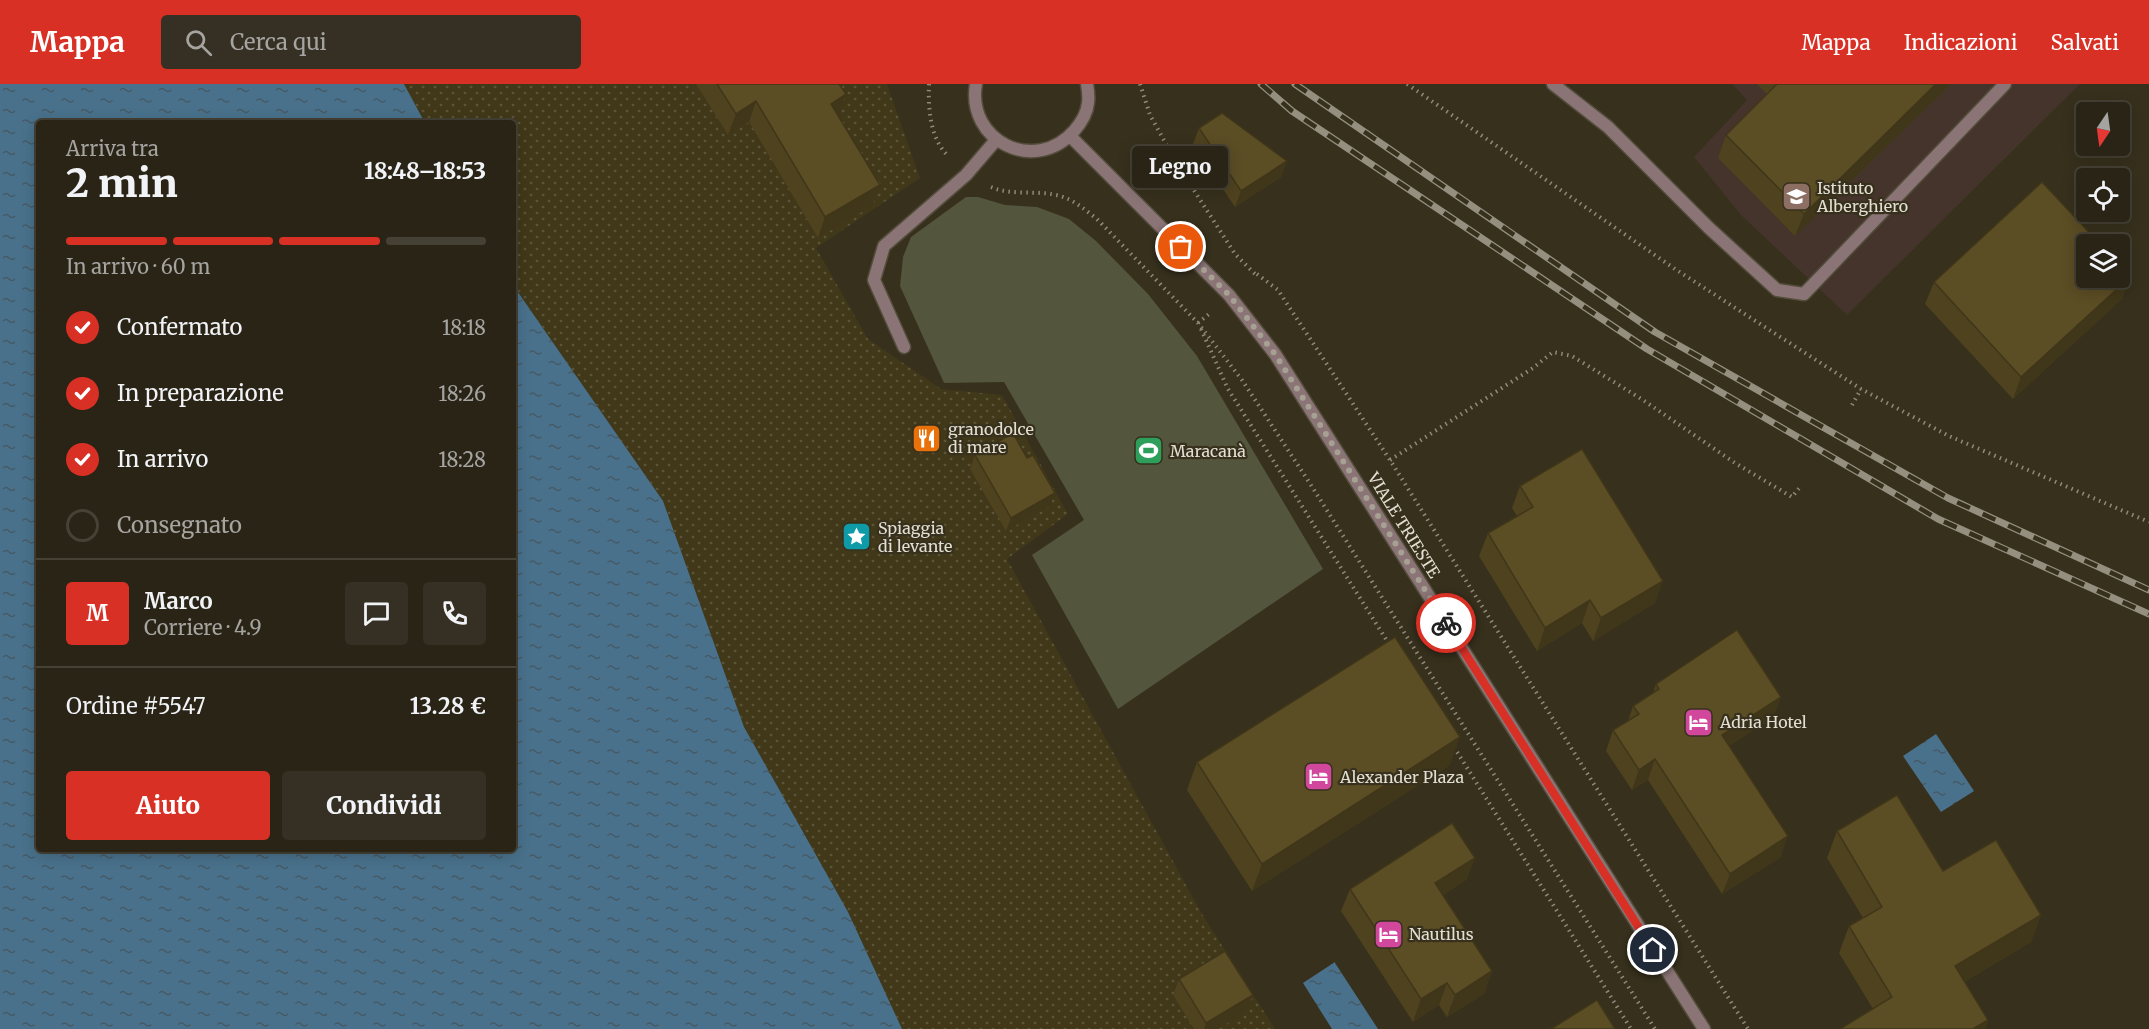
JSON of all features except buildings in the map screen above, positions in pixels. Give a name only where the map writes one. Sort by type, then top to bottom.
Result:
[{"type":"street","points":[[976,84],[974,95],[977,111],[985,127],[996,140],[1014,149],[1033,152],[1053,148],[1082,122],[1088,103],[1088,84]]},
{"type":"street","points":[[1552,84],[1608,127],[1709,228],[1777,290],[1804,294],[1823,277],[2005,84]]},
{"type":"street","name":"VIALE TRIESTE","points":[[1070,135],[1229,295],[1275,354],[1704,1029]]},
{"type":"street","points":[[904,348],[874,280],[884,246],[966,175],[996,140]]},
{"type":"path","points":[[929,84],[929,118],[933,129],[942,150],[966,175],[1001,192],[1057,195],[1078,204],[1096,219],[1198,323],[1242,380],[1655,1029]]},
{"type":"path","points":[[1140,84],[1150,115],[1177,164],[1235,254],[1278,290],[1390,460],[1748,1029]]},
{"type":"path","points":[[1198,323],[1257,274]]},
{"type":"path","points":[[1198,323],[1228,389],[1389,644]]},
{"type":"path","points":[[1390,460],[1533,368],[1553,352],[1572,356],[1643,400],[1735,463],[1792,497],[1800,487]]},
{"type":"path","points":[[1852,405],[1861,389]]},
{"type":"path","points":[[1453,745],[1631,1029]]},
{"type":"shaded area","points":[[1732,84],[2080,84],[1847,315],[1741,215],[1694,157],[1747,100]]},
{"type":"green space","name":"Maracanà","points":[[966,197],[978,197],[1005,205],[1037,207],[1069,219],[1096,241],[1148,294],[1197,356],[1323,569],[1118,709],[1032,555],[1084,520],[1004,382],[944,383],[900,286],[903,257],[911,237]]},
{"type":"sand","name":"Spiaggia di levante","points":[[404,84],[887,84],[920,178],[816,248],[868,339],[941,389],[1002,395],[1068,514],[1007,559],[1202,914],[1275,1029],[902,1029],[848,912],[744,727],[663,501],[516,289],[516,120],[423,120]]},
{"type":"water","points":[[0,84],[404,84],[423,120],[36,120],[36,852],[516,852],[516,289],[663,501],[744,727],[848,912],[902,1029],[0,1029]]},
{"type":"water","points":[[1936,734],[1974,791],[1941,812],[1903,756]]},
{"type":"water","points":[[1335,962],[1378,1029],[1332,1029],[1303,983]]},
{"type":"railway","points":[[1261,84],[1292,111],[1647,349],[1938,519],[2149,614]]},
{"type":"railway","points":[[1295,84],[1655,332],[1948,498],[2149,590]]},
{"type":"way so far","points":[[1181,247],[1229,295],[1275,354],[1446,623]]},
{"type":"place","name":"Istituto Alberghiero","points":[[1796,197]]},
{"type":"place","name":"Legno","points":[[1181,247]]},
{"type":"place","name":"granodolce di mare","points":[[927,438]]},
{"type":"place","name":"Maracanà","points":[[1149,451]]},
{"type":"place","name":"Spiaggia di levante","points":[[857,537]]},
{"type":"place","name":"Adria Hotel","points":[[1699,722]]},
{"type":"place","name":"Alexander Plaza","points":[[1319,777]]},
{"type":"place","name":"Nautilus","points":[[1388,934]]},
{"type":"route","points":[[1446,623],[1653,950]]}]
